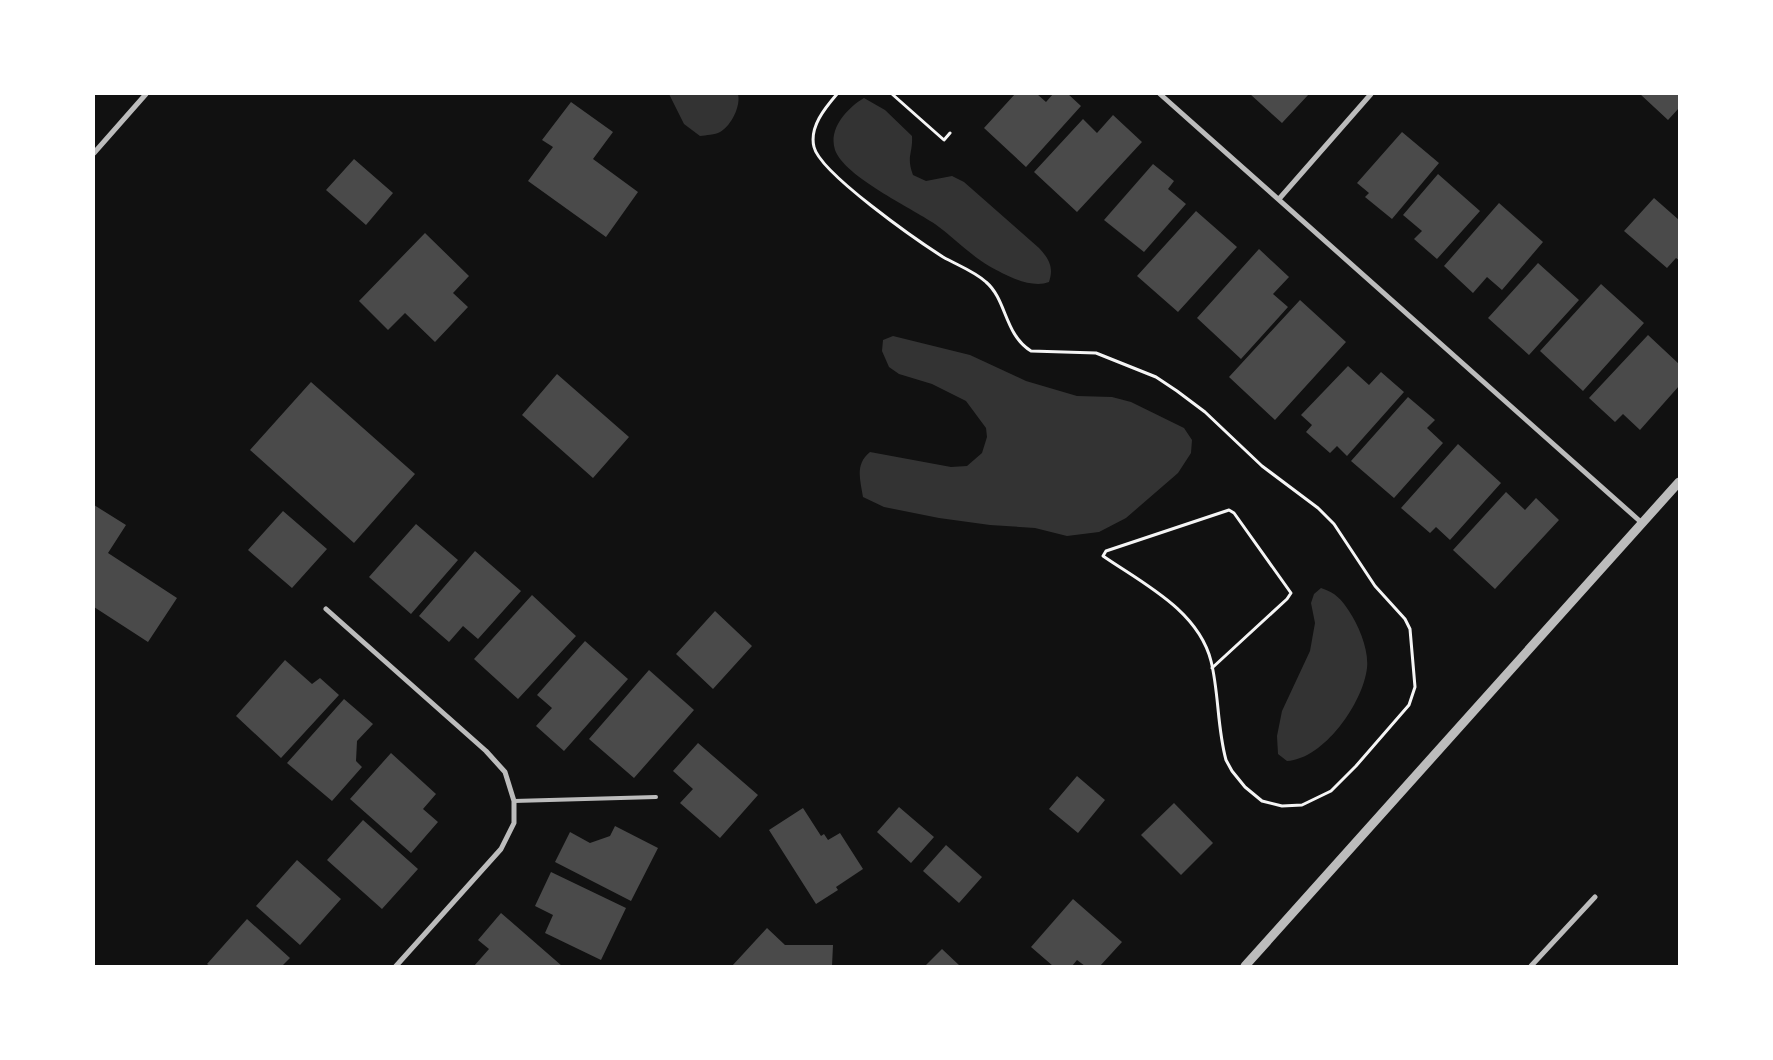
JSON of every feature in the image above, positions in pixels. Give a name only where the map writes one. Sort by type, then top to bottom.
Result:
[{"type":"street","points":[[94,153],[146,94]]},
{"type":"street","points":[[1160,94],[1642,523]]},
{"type":"street","points":[[1278,199],[1371,94]]},
{"type":"street","points":[[1245,966],[1679,482]]},
{"type":"street","points":[[326,609],[486,751],[505,772],[514,801],[514,823],[501,849],[396,966]]},
{"type":"street","points":[[1531,966],[1595,897]]},
{"type":"lane","points":[[514,801],[656,797]]},
{"type":"path","points":[[837,94],[817,120],[813,147],[818,158],[911,236],[987,282],[1014,336],[1023,346],[1031,351],[1096,353],[1156,377],[1205,412],[1262,466],[1318,508],[1334,524],[1375,586],[1405,619],[1410,629],[1415,687],[1409,705],[1356,766],[1331,791],[1302,805],[1282,806],[1262,801],[1245,787],[1226,760],[1212,668],[1200,634],[1188,618],[1166,599],[1103,556],[1106,551],[1229,510],[1234,513],[1291,593],[1287,599],[1212,668]]},
{"type":"path","points":[[892,94],[944,140],[950,133]]},
{"type":"shaded area","points":[[669,94],[738,94],[739,99],[737,110],[724,129],[716,134],[700,136],[684,124]]},
{"type":"shaded area","points":[[864,98],[885,110],[912,136],[910,159],[913,175],[926,181],[952,176],[964,182],[1043,252],[1051,268],[1049,282],[1034,284],[1026,282],[1010,277],[989,266],[935,224],[879,191],[851,171],[835,150],[834,134],[840,120],[851,107]]},
{"type":"shaded area","points":[[893,336],[970,355],[1026,381],[1077,396],[1112,397],[1131,402],[1184,428],[1192,440],[1191,453],[1178,473],[1126,518],[1099,532],[1067,536],[1035,528],[990,525],[939,518],[884,507],[863,497],[860,467],[870,452],[951,467],[967,466],[982,453],[987,437],[986,428],[966,401],[932,384],[899,374],[889,367],[882,351],[883,340]]},
{"type":"shaded area","points":[[1321,588],[1338,597],[1353,617],[1365,646],[1367,668],[1364,682],[1350,712],[1328,740],[1315,751],[1301,758],[1287,761],[1278,754],[1277,736],[1282,711],[1310,651],[1315,623],[1311,603],[1314,594]]},
{"type":"building","points":[[1015,94],[1037,94],[1046,102],[1053,94],[1068,94],[1081,106],[1026,167],[984,128]]},
{"type":"building","points":[[1250,94],[1309,94],[1282,123]]},
{"type":"building","points":[[1640,94],[1679,94],[1679,108],[1668,120]]},
{"type":"building","points":[[571,102],[613,132],[593,159],[638,192],[606,237],[528,181],[553,147],[542,140]]},
{"type":"building","points":[[1113,115],[1142,142],[1077,212],[1034,172],[1083,119],[1097,133]]},
{"type":"building","points":[[1402,132],[1439,163],[1392,219],[1365,197],[1369,193],[1357,183]]},
{"type":"building","points":[[354,159],[393,193],[366,225],[326,190]]},
{"type":"building","points":[[1153,164],[1174,181],[1168,189],[1186,204],[1144,252],[1104,220]]},
{"type":"building","points":[[1438,174],[1480,211],[1437,259],[1414,239],[1422,231],[1403,215]]},
{"type":"building","points":[[1654,198],[1679,220],[1679,260],[1676,258],[1667,268],[1624,231]]},
{"type":"building","points":[[1499,203],[1543,242],[1502,290],[1487,277],[1473,293],[1444,266]]},
{"type":"building","points":[[1196,211],[1237,247],[1178,312],[1137,276]]},
{"type":"building","points":[[425,233],[469,276],[453,293],[468,307],[435,342],[405,313],[388,330],[359,301]]},
{"type":"building","points":[[1259,249],[1289,277],[1273,294],[1288,307],[1241,359],[1197,318]]},
{"type":"building","points":[[1538,263],[1579,300],[1529,355],[1488,318]]},
{"type":"building","points":[[1601,284],[1644,323],[1583,391],[1540,351]]},
{"type":"building","points":[[1300,300],[1346,342],[1275,420],[1229,377]]},
{"type":"building","points":[[1648,335],[1679,364],[1679,386],[1640,430],[1623,414],[1615,422],[1589,398]]},
{"type":"building","points":[[1348,366],[1369,385],[1381,372],[1404,392],[1347,456],[1337,446],[1330,453],[1306,432],[1312,425],[1301,415]]},
{"type":"building","points":[[557,374],[629,437],[593,478],[522,415]]},
{"type":"building","points":[[311,382],[415,474],[354,543],[250,450]]},
{"type":"building","points":[[1408,397],[1435,420],[1427,428],[1443,443],[1394,498],[1351,461]]},
{"type":"building","points":[[1458,444],[1501,483],[1450,540],[1436,527],[1430,533],[1401,508]]},
{"type":"building","points":[[1506,492],[1525,510],[1536,498],[1559,520],[1495,589],[1453,550]]},
{"type":"building","points":[[94,505],[126,525],[108,553],[177,598],[148,642],[94,607]]},
{"type":"building","points":[[283,511],[327,549],[292,588],[248,550]]},
{"type":"building","points":[[416,524],[458,560],[411,614],[369,577]]},
{"type":"building","points":[[475,551],[521,591],[478,639],[463,626],[449,642],[419,616]]},
{"type":"building","points":[[532,595],[576,636],[518,699],[474,659]]},
{"type":"building","points":[[715,611],[752,646],[713,689],[676,654]]},
{"type":"building","points":[[585,641],[628,679],[564,751],[536,726],[552,708],[537,695]]},
{"type":"building","points":[[285,660],[312,684],[320,678],[339,695],[281,758],[236,716]]},
{"type":"building","points":[[649,670],[694,710],[634,778],[589,739]]},
{"type":"building","points":[[344,699],[373,724],[357,741],[356,761],[362,767],[332,801],[287,763]]},
{"type":"building","points":[[698,743],[758,795],[720,838],[680,803],[693,789],[673,771]]},
{"type":"building","points":[[391,753],[436,794],[423,809],[438,822],[411,853],[350,799]]},
{"type":"building","points":[[1077,776],[1105,800],[1078,833],[1049,809]]},
{"type":"building","points":[[1174,803],[1213,843],[1181,875],[1141,835]]},
{"type":"building","points":[[899,807],[934,837],[911,863],[877,832]]},
{"type":"building","points":[[803,808],[821,836],[824,834],[828,840],[840,833],[863,869],[836,887],[838,890],[816,904],[769,830]]},
{"type":"building","points":[[363,820],[418,869],[382,909],[327,860]]},
{"type":"building","points":[[615,826],[658,848],[631,901],[555,862],[570,832],[590,843],[610,836]]},
{"type":"building","points":[[946,845],[982,877],[959,903],[923,871]]},
{"type":"building","points":[[297,860],[341,899],[300,945],[256,906]]},
{"type":"building","points":[[551,872],[626,908],[601,960],[545,933],[553,915],[535,906]]},
{"type":"building","points":[[1073,899],[1122,942],[1100,966],[1085,966],[1077,960],[1072,966],[1053,966],[1031,947]]},
{"type":"building","points":[[501,913],[562,966],[474,966],[489,949],[478,940]]},
{"type":"building","points":[[247,919],[290,958],[282,966],[210,966],[207,964]]},
{"type":"building","points":[[767,928],[785,945],[833,945],[832,966],[732,966]]},
{"type":"building","points":[[942,949],[960,966],[925,966]]}]
